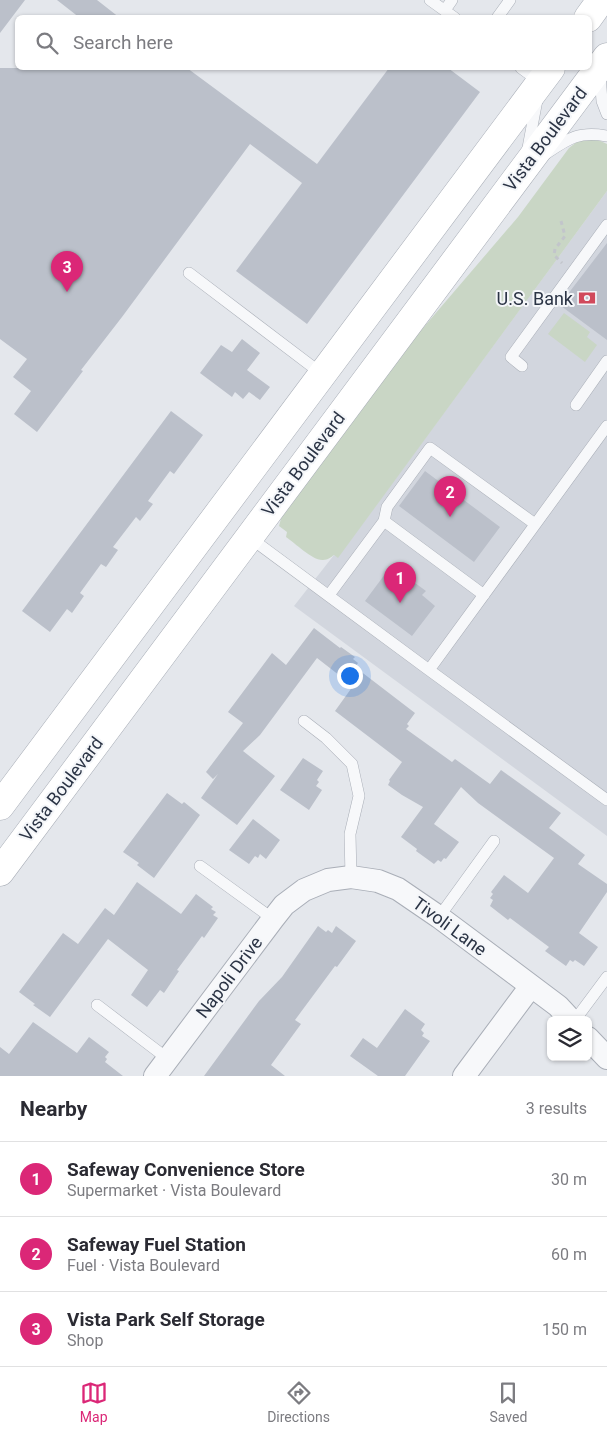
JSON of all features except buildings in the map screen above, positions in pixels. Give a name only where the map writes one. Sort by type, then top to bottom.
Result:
[{"type":"main road","points":[[590,15],[601,0]]},
{"type":"main road","name":"Vista Boulevard","points":[[0,872],[604,61]]},
{"type":"main road","points":[[0,806],[322,374],[538,72]]},
{"type":"street","name":"Tivoli Lane","points":[[312,887],[328,880],[351,877],[378,881],[398,889],[439,917],[558,1006],[567,1016]]},
{"type":"street","name":"Napoli Drive","points":[[162,1067],[272,919],[284,905],[304,890],[312,887]]},
{"type":"street","points":[[464,1076],[531,986]]},
{"type":"street","points":[[592,1042],[607,1058]]},
{"type":"lane","points":[[430,0],[451,15]]},
{"type":"lane","points":[[445,10],[452,0]]},
{"type":"lane","points":[[499,15],[510,0]]},
{"type":"lane","points":[[604,61],[602,102],[607,114]]},
{"type":"lane","points":[[524,167],[538,72]]},
{"type":"lane","points":[[524,167],[572,137],[586,134],[607,136]]},
{"type":"lane","points":[[522,366],[511,357],[607,225]]},
{"type":"lane","points":[[189,272],[322,374]]},
{"type":"lane","points":[[576,405],[607,361]]},
{"type":"lane","points":[[429,670],[607,426]]},
{"type":"lane","points":[[329,595],[384,521],[387,507],[430,448],[536,524]]},
{"type":"lane","points":[[384,521],[484,595]]},
{"type":"lane","points":[[249,537],[607,799]]},
{"type":"lane","points":[[304,721],[326,738],[352,764],[359,796],[350,834],[351,877]]},
{"type":"lane","points":[[439,917],[494,841]]},
{"type":"lane","points":[[200,866],[272,919]]},
{"type":"lane","points":[[578,1016],[607,977]]},
{"type":"lane","points":[[97,1005],[162,1067]]},
{"type":"path","points":[[561,221],[565,236],[555,249],[554,255],[573,272]]},
{"type":"shaded area","points":[[607,191],[607,836],[294,606],[334,555],[338,557]]},
{"type":"green space","points":[[596,139],[607,144],[607,191],[338,558],[334,555],[326,560],[319,560],[309,555],[286,537],[287,532],[279,526],[282,515],[411,342],[518,217],[569,148],[578,141]]},
{"type":"green space","points":[[564,313],[590,332],[587,337],[597,345],[585,362],[548,334]]},
{"type":"place","name":"Vista Park Self Storage","points":[[67,292]]},
{"type":"place","name":"U.S. Bank","points":[[587,298]]},
{"type":"place","name":"Safeway Fuel Station","points":[[450,517]]},
{"type":"place","name":"Safeway Convenience Store","points":[[400,603]]}]
